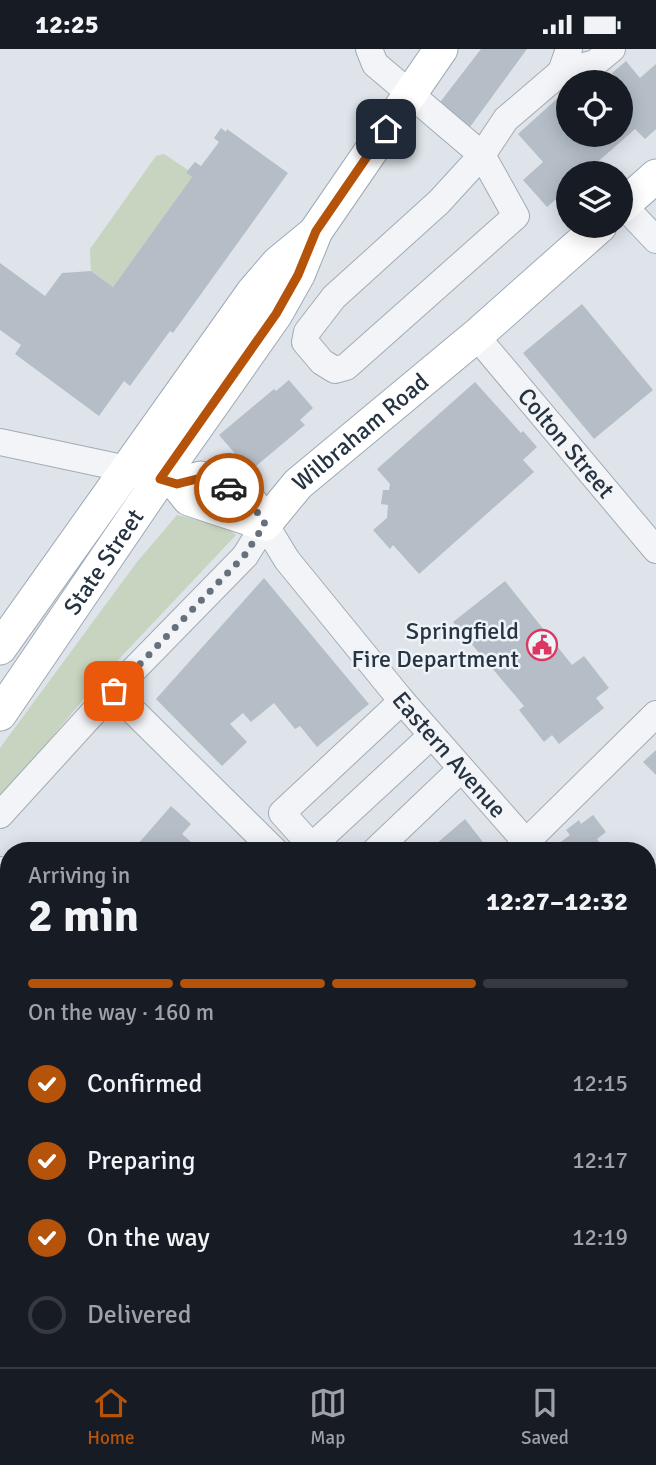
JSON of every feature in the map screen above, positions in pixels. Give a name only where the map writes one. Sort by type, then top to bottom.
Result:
[{"type":"main road","name":"State Street","points":[[0,714],[168,482],[276,314],[298,275],[316,231],[442,49]]},
{"type":"main road","name":"Wilbraham Road","points":[[633,197],[656,176]]},
{"type":"main road","name":"State Street","points":[[4,634],[127,469],[253,292],[278,263],[316,231]]},
{"type":"main road","name":"Wilbraham Road","points":[[265,524],[298,484],[476,336],[587,238]]},
{"type":"main road","name":"Eastern Avenue","points":[[127,469],[168,482],[201,478],[245,494],[265,524]]},
{"type":"street","points":[[369,49],[376,64],[482,155],[516,216],[346,367],[335,370],[321,362],[306,342],[307,333],[334,297],[439,202],[482,155],[506,119],[565,61],[595,63],[612,49]]},
{"type":"street","points":[[633,225],[656,240]]},
{"type":"street","name":"Colton Street","points":[[476,336],[656,550]]},
{"type":"street","points":[[0,442],[127,469]]},
{"type":"street","name":"Wilbraham Road","points":[[0,814],[244,556],[265,524]]},
{"type":"street","name":"Eastern Avenue","points":[[265,524],[287,560],[522,842]]},
{"type":"street","points":[[114,691],[266,842]]},
{"type":"street","points":[[268,842],[282,813],[402,701]]},
{"type":"street","points":[[531,842],[656,714]]},
{"type":"street","points":[[320,842],[431,736]]},
{"type":"street","points":[[384,842],[461,769]]},
{"type":"street","points":[[282,813],[309,842]]},
{"type":"green space","points":[[164,154],[188,170],[186,173],[192,177],[113,287],[91,271],[90,249],[156,156]]},
{"type":"green space","points":[[177,515],[226,527],[236,535],[103,676],[0,799],[0,748],[137,562]]},
{"type":"building","points":[[481,49],[527,49],[470,127],[453,114],[434,110]]},
{"type":"building","points":[[626,61],[640,78],[656,64],[656,129],[645,139],[635,129],[633,131],[633,70],[616,70]]},
{"type":"building","points":[[556,100],[556,147],[615,147],[599,161],[556,161],[556,199],[547,207],[523,180],[543,162],[518,134]]},
{"type":"building","points":[[221,128],[226,132],[227,129],[288,173],[173,333],[170,331],[130,386],[124,381],[99,416],[15,354],[21,345],[0,330],[0,263],[45,296],[62,273],[91,271],[113,287],[192,177],[186,173],[188,170],[195,162],[201,166],[219,142],[214,138]]},
{"type":"building","points":[[582,304],[653,390],[594,439],[523,353]]},
{"type":"building","points":[[289,380],[313,408],[300,420],[305,425],[250,471],[219,435],[274,389],[276,391]]},
{"type":"building","points":[[475,382],[537,447],[523,460],[534,472],[419,574],[393,545],[390,549],[373,530],[387,518],[388,505],[381,504],[383,490],[389,490],[390,484],[377,469]]},
{"type":"building","points":[[264,578],[369,704],[317,747],[300,726],[295,729],[274,703],[251,722],[243,713],[230,724],[247,742],[222,766],[156,699]]},
{"type":"building","points":[[505,581],[572,665],[584,656],[609,688],[596,698],[604,708],[559,744],[552,735],[544,742],[519,710],[524,706],[453,622]]},
{"type":"building","points":[[656,750],[656,775],[643,762]]},
{"type":"building","points":[[171,806],[191,824],[182,834],[191,842],[140,842]]},
{"type":"building","points":[[593,815],[606,832],[597,839],[599,842],[561,842],[570,835],[566,830],[579,820],[581,824]]},
{"type":"building","points":[[465,819],[483,842],[438,842]]},
{"type":"way so far","points":[[114,691],[244,556],[265,524],[245,494],[229,488]]},
{"type":"place","name":"Springfield Fire Department","points":[[542,645]]},
{"type":"route","points":[[229,488],[201,478],[177,484],[160,479],[276,314],[298,275],[316,231],[386,129]]}]
